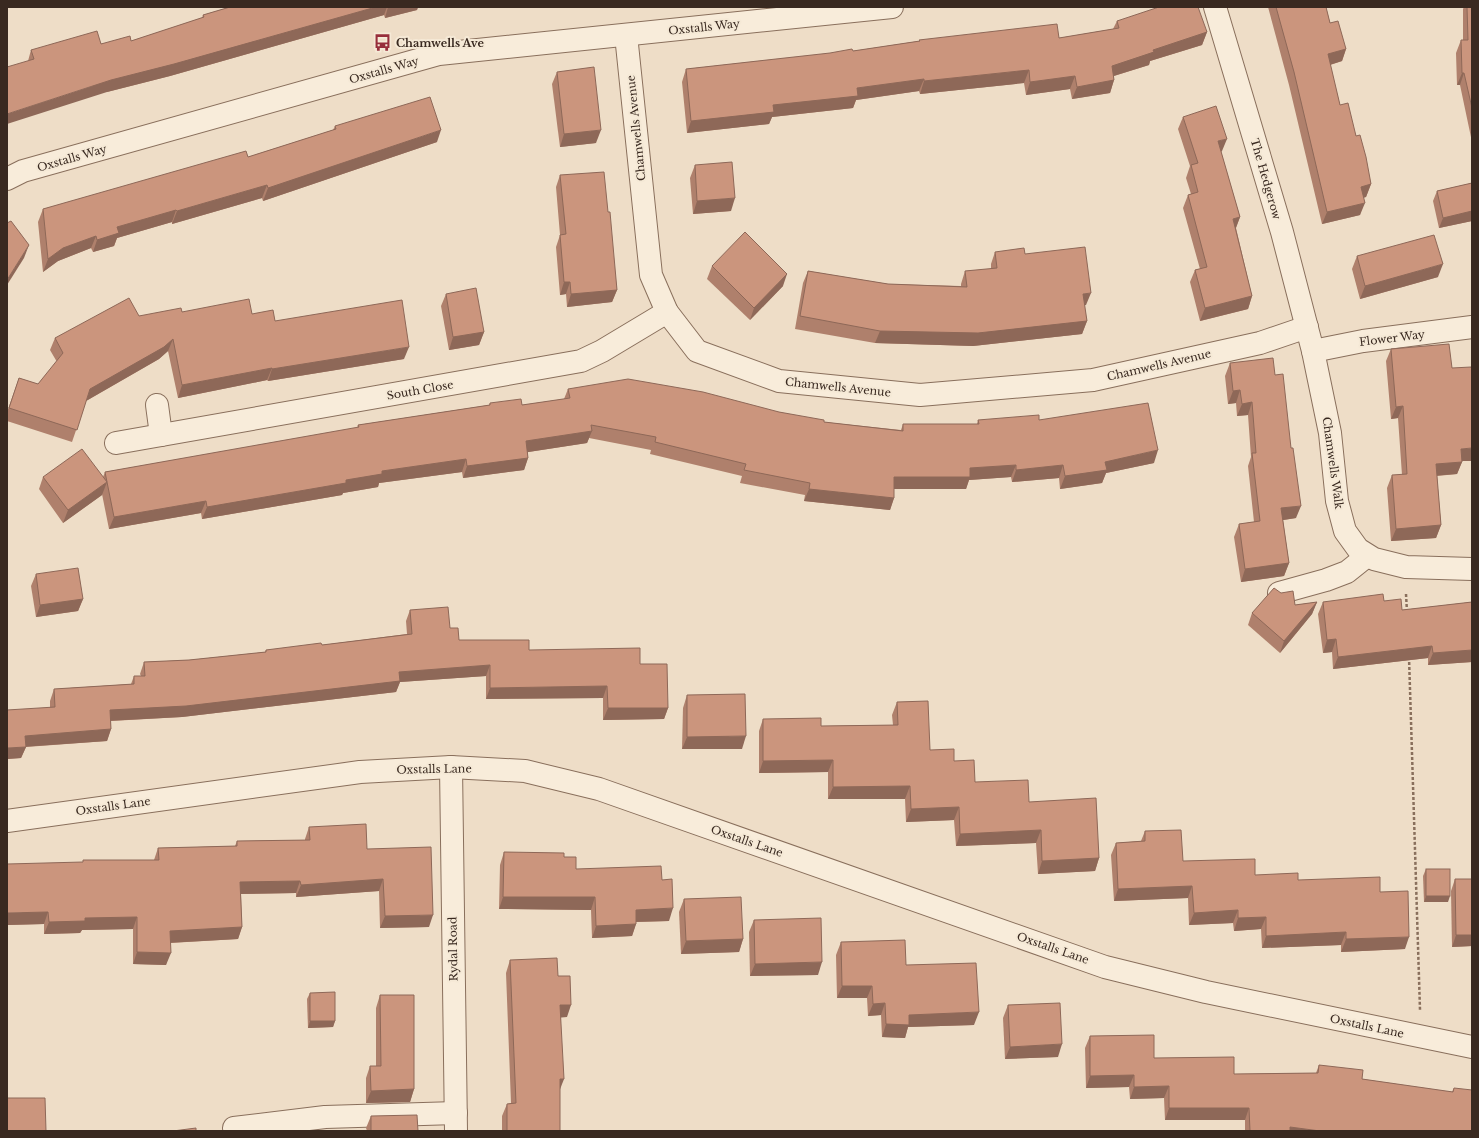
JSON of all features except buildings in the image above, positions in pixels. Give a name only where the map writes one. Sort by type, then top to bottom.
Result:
[{"type":"street","name":"The Hedgerow","points":[[1215,7],[1282,232],[1313,351]]},
{"type":"street","name":"Oxstalls Way","points":[[7,179],[22,172],[439,54],[882,8]]},
{"type":"street","name":"Chamwells Avenue","points":[[626,35],[651,275],[667,312],[697,351],[779,381],[920,395],[1093,380],[1260,343],[1307,327]]},
{"type":"street","name":"South Close","points":[[116,442],[581,361],[602,352],[667,312]]},
{"type":"street","name":"Flower Way","points":[[1313,351],[1363,341],[1472,328]]},
{"type":"street","name":"Chamwells Walk","points":[[1313,351],[1330,432],[1337,501],[1345,530],[1358,549],[1374,559],[1406,567],[1472,569]]},
{"type":"street","points":[[157,405],[161,435]]},
{"type":"street","points":[[1279,593],[1326,580],[1347,572],[1367,556]]},
{"type":"street","name":"Oxstalls Lane","points":[[7,821],[360,772],[451,766],[525,771],[599,789],[1105,966],[1206,992],[1472,1048]]},
{"type":"street","name":"Rydal Road","points":[[451,766],[456,1122]]},
{"type":"street","points":[[234,1128],[325,1117],[456,1122]]},
{"type":"path","points":[[1406,567],[1407,615]]},
{"type":"path","points":[[1408,655],[1420,1012]]},
{"type":"place","name":"Chamwells Ave","points":[[383,43]]}]
